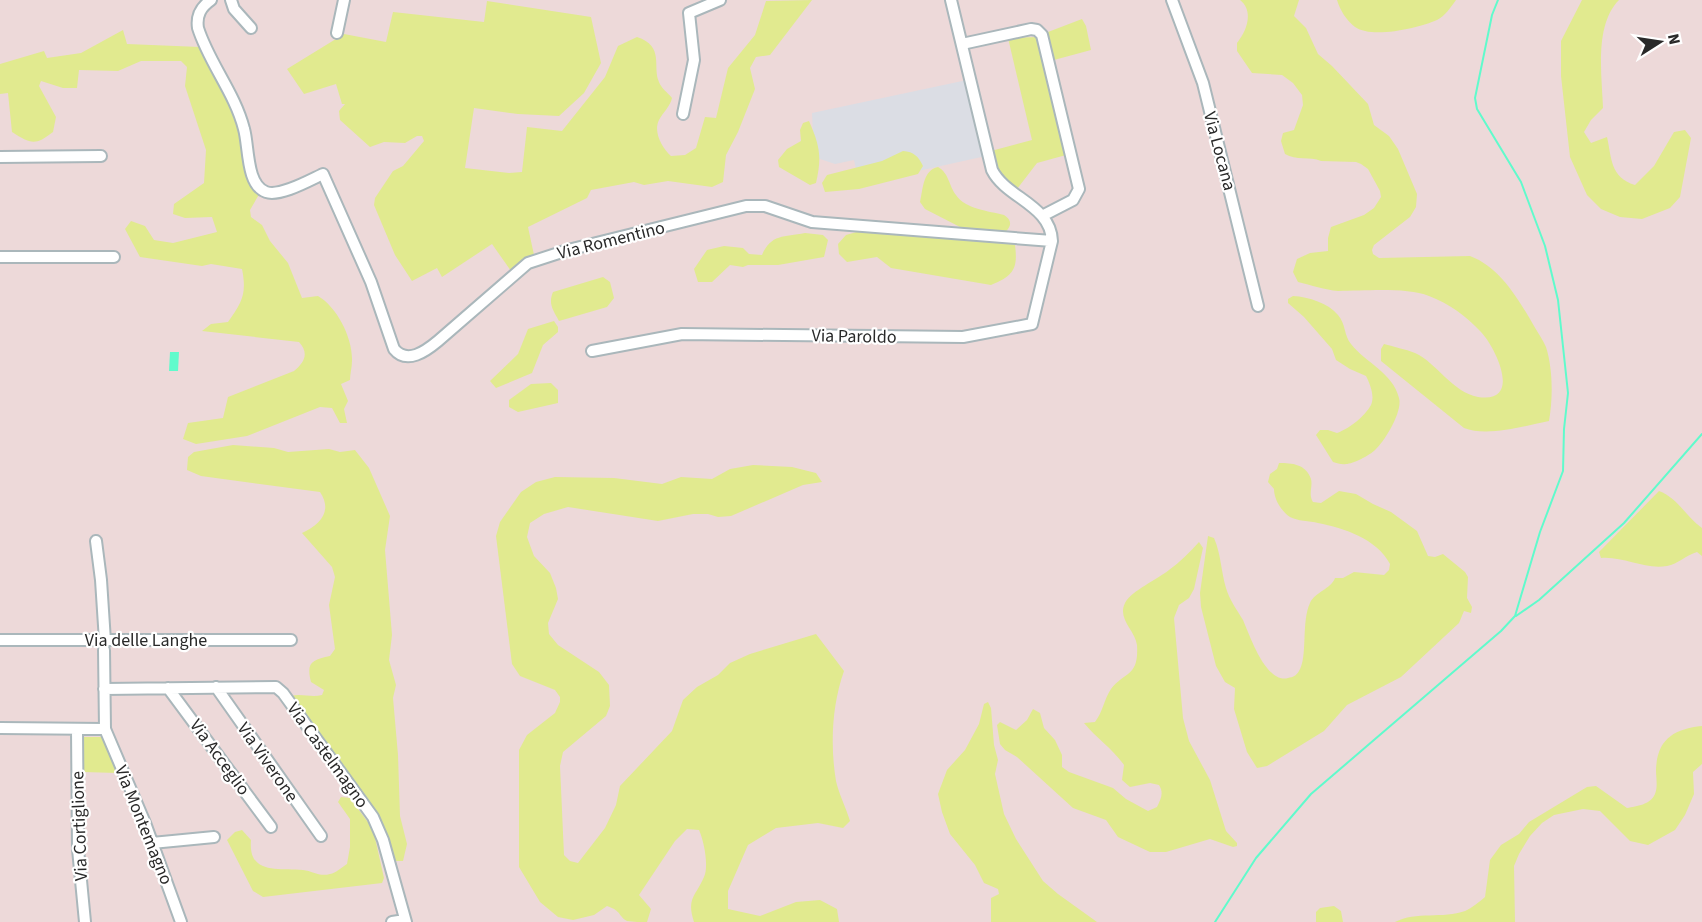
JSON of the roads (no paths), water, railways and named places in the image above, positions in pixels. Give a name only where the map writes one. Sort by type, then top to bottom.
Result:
[{"type":"street","name":"Via Romentino","points":[[211,0],[200,11],[198,28],[242,120],[254,179],[263,190],[271,193],[289,189],[323,174],[371,282],[394,349],[402,356],[424,352],[528,263],[568,250],[746,206],[765,206],[812,222],[1052,242]]},
{"type":"street","points":[[231,0],[234,9],[251,28]]},
{"type":"street","points":[[337,33],[344,0]]},
{"type":"street","points":[[683,114],[694,60],[688,14],[720,0]]},
{"type":"street","points":[[951,0],[992,170],[1000,182],[1042,216],[1049,226],[1052,242]]},
{"type":"street","name":"Via Locana","points":[[1172,0],[1203,83],[1257,306]]},
{"type":"street","points":[[962,44],[1031,29],[1037,30],[1042,35],[1079,189],[1077,196],[1071,201],[1042,216]]},
{"type":"street","points":[[0,157],[101,156]]},
{"type":"street","name":"Via Paroldo","points":[[592,351],[682,334],[954,337],[1032,324],[1052,242]]},
{"type":"street","points":[[0,258],[114,257]]},
{"type":"street","points":[[0,728],[105,729],[101,580],[96,541]]},
{"type":"street","name":"Via delle Langhe","points":[[0,640],[104,645],[291,639]]},
{"type":"street","name":"Via Viverone","points":[[216,687],[321,836]]},
{"type":"street","name":"Via Castelmagno","points":[[104,689],[276,687],[283,693],[373,817],[383,840],[406,921]]},
{"type":"street","name":"Via Acceglio","points":[[168,688],[271,827]]},
{"type":"street","name":"Via Cortiglione","points":[[77,729],[78,849],[85,922]]},
{"type":"street","name":"Via Montemagno","points":[[105,729],[152,843],[181,922]]},
{"type":"street","points":[[152,843],[214,837]]},
{"type":"street","points":[[392,922],[406,921]]},
{"type":"waterway","points":[[1215,922],[1256,858],[1311,794],[1501,631],[1515,616],[1540,532],[1563,471],[1568,393],[1558,300],[1545,246],[1521,182],[1477,109],[1475,98],[1492,15],[1498,0]]},
{"type":"waterway","points":[[1516,616],[1539,600],[1624,523],[1702,434]]}]
